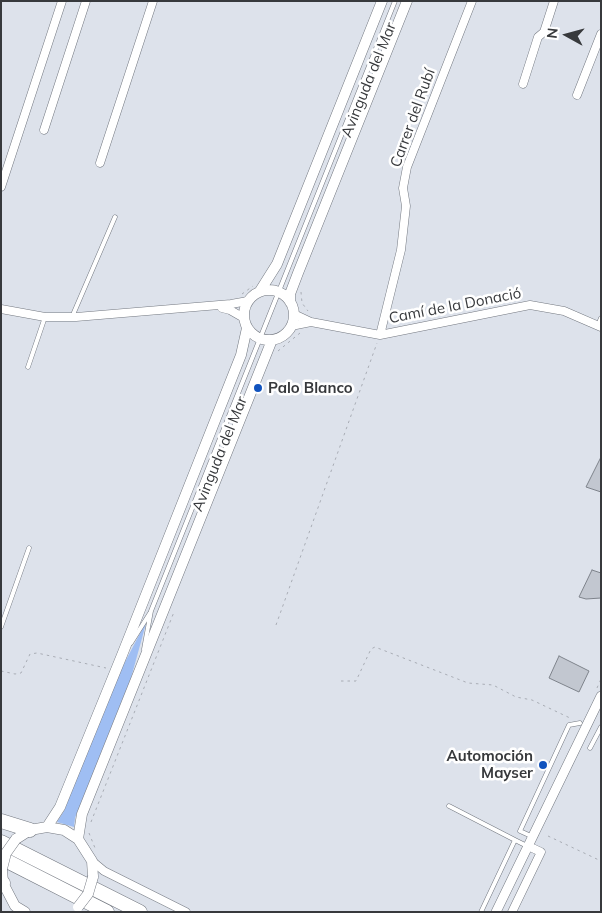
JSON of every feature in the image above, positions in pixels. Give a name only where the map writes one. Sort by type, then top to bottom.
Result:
[{"type":"highway","points":[[1,821],[30,830]]},
{"type":"highway","points":[[1,842],[140,912]]},
{"type":"highway","points":[[1,858],[107,912]]},
{"type":"main road","name":"Avinguda del Mar","points":[[257,288],[277,264],[382,1]]},
{"type":"main road","name":"Avinguda del Mar","points":[[290,302],[290,294],[298,273],[407,1]]},
{"type":"main road","points":[[246,323],[260,338],[272,340],[283,336],[291,326],[294,314],[290,302],[278,292],[257,288],[248,301]]},
{"type":"main road","name":"Avinguda del Mar","points":[[47,827],[60,807],[241,355],[248,301]]},
{"type":"main road","name":"Avinguda del Mar","points":[[78,839],[82,814],[272,340]]},
{"type":"main road","points":[[25,912],[15,909],[2,878],[6,853],[16,839],[30,830],[47,827],[64,830],[78,839],[94,857],[93,877],[88,894],[74,909]]},
{"type":"street","points":[[1,188],[62,1]]},
{"type":"street","points":[[44,130],[86,1]]},
{"type":"street","points":[[100,163],[153,1]]},
{"type":"street","name":"Carrer del Rubí","points":[[380,335],[401,250],[406,206],[403,188],[407,167],[472,1]]},
{"type":"street","points":[[523,84],[538,37],[544,32],[554,1]]},
{"type":"street","points":[[577,95],[601,34]]},
{"type":"street","points":[[1,309],[46,317],[72,317],[232,304],[248,301]]},
{"type":"street","points":[[205,306],[230,310],[246,323]]},
{"type":"street","name":"Camí de la Donació","points":[[294,314],[311,322],[380,335],[530,306],[564,311],[600,323]]},
{"type":"street","name":"Camí de la Donació","points":[[291,326],[311,322]]},
{"type":"street","points":[[496,912],[601,696]]},
{"type":"street","points":[[512,912],[541,852],[528,846]]},
{"type":"street","points":[[94,857],[104,870],[186,912]]},
{"type":"lane","name":"Avinguda del Mar","points":[[122,655],[151,611],[394,1]]},
{"type":"lane","points":[[72,317],[115,217]]},
{"type":"lane","points":[[28,367],[46,317]]},
{"type":"lane","points":[[1,627],[28,548]]},
{"type":"lane","name":"Avinguda del Mar","points":[[142,663],[151,611]]},
{"type":"lane","points":[[533,837],[520,831],[570,725],[580,723]]},
{"type":"lane","points":[[590,748],[601,727]]},
{"type":"lane","points":[[449,806],[528,846]]},
{"type":"lane","points":[[481,912],[515,840]]},
{"type":"path","points":[[232,304],[232,298],[257,288]]},
{"type":"path","points":[[276,353],[299,333],[310,331],[312,317],[302,303],[301,292]]},
{"type":"path","points":[[276,625],[380,335]]},
{"type":"path","points":[[90,824],[176,605]]},
{"type":"path","points":[[341,681],[356,681],[371,649],[375,647],[468,683],[493,685],[516,697],[532,700],[580,723]]},
{"type":"path","points":[[1,671],[15,674],[21,672],[30,654],[37,653],[115,671]]},
{"type":"path","points":[[88,832],[94,857]]},
{"type":"path","points":[[548,836],[601,861]]},
{"type":"shaded area","points":[[147,620],[131,678],[75,818],[74,827],[57,822],[64,811],[116,679]]},
{"type":"building","points":[[601,457],[601,492],[586,487]]},
{"type":"building","points":[[592,570],[601,573],[601,598],[586,599],[579,597]]},
{"type":"building","points":[[559,656],[589,671],[579,692],[549,678]]},
{"type":"place","name":"Palo Blanco","points":[[258,388]]},
{"type":"place","name":"Automoción Mayser","points":[[543,765]]}]
